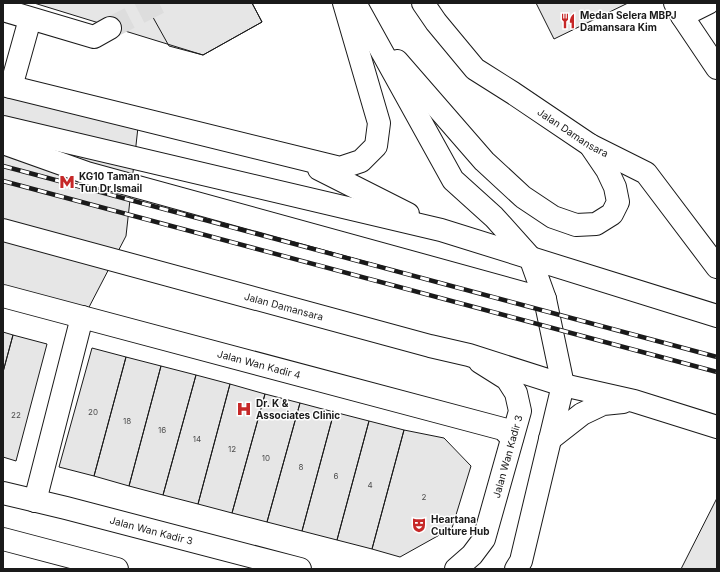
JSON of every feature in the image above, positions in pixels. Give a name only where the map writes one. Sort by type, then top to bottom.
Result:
[{"type":"main road","points":[[30,19],[7,86],[340,168],[361,161],[376,146],[379,123],[344,3]]},
{"type":"main road","points":[[355,3],[453,180],[494,217],[530,257],[544,299],[563,385],[520,566]]},
{"type":"main road","name":"Jalan Damansara","points":[[423,3],[436,22],[475,69],[590,145],[646,174],[717,267]]},
{"type":"main road","points":[[708,3],[678,10],[717,68]]},
{"type":"main road","points":[[3,10],[30,19],[94,36],[110,28]]},
{"type":"main road","points":[[368,26],[484,161],[523,197],[553,216],[576,225],[596,224],[612,214],[618,202],[615,187],[607,170],[590,145]]},
{"type":"main road","points":[[3,127],[441,230],[717,316]]},
{"type":"main road","points":[[3,143],[87,172],[544,299]]},
{"type":"main road","points":[[298,158],[441,230]]},
{"type":"main road","name":"Jalan Damansara","points":[[3,230],[422,344],[469,355],[563,385],[634,401],[717,427]]},
{"type":"main road","name":"Jalan Wan Kadir 4","points":[[3,296],[502,430],[512,438]]},
{"type":"main road","points":[[35,501],[82,317]]},
{"type":"main road","name":"Jalan Wan Kadir 3","points":[[456,569],[472,555],[484,539],[520,411],[516,393],[506,379],[469,355]]},
{"type":"main road","points":[[550,439],[582,414],[602,404],[634,401]]},
{"type":"main road","name":"Jalan Wan Kadir 3","points":[[3,493],[300,569]]},
{"type":"main road","points":[[3,539],[117,569]]},
{"type":"building","points":[[34,3],[252,3],[262,22],[203,55]]},
{"type":"building","points":[[145,3],[252,3],[262,22],[203,55],[169,46]]},
{"type":"building","name":"Medan Selera MBPJ Damansara Kim","points":[[536,3],[628,3],[554,39]]},
{"type":"building","name":"KG10 Taman Tun Dr Ismail","points":[[3,89],[138,127],[126,236],[87,311],[3,287]]},
{"type":"building","points":[[3,332],[13,335],[3,372]]},
{"type":"building","points":[[13,335],[47,344],[16,461],[3,457],[3,372]]},
{"type":"building","points":[[92,348],[126,357],[94,476],[59,467]]},
{"type":"building","points":[[126,357],[161,366],[129,486],[94,476]]},
{"type":"building","points":[[161,366],[196,375],[163,495],[129,486]]},
{"type":"building","points":[[196,375],[230,384],[198,504],[163,495]]},
{"type":"building","points":[[230,384],[265,394],[232,513],[198,504]]},
{"type":"building","points":[[265,394],[300,403],[267,522],[232,513]]},
{"type":"building","points":[[300,403],[334,412],[302,531],[267,522]]},
{"type":"building","points":[[334,412],[369,421],[337,540],[302,531]]},
{"type":"building","points":[[369,421],[404,430],[372,549],[337,540]]},
{"type":"building","points":[[404,430],[444,438],[471,466],[452,528],[400,557],[372,549]]},
{"type":"building","points":[[717,498],[717,569],[681,569]]},
{"type":"tunnel","points":[[110,28],[159,3]]},
{"type":"railway","points":[[3,166],[717,357]]},
{"type":"railway","points":[[3,181],[717,372]]},
{"type":"place","name":"Medan Selera MBPJ Damansara Kim","points":[[568,21]]},
{"type":"place","name":"KG10 Taman Tun Dr Ismail","points":[[67,182]]},
{"type":"place","name":"Dr. K & Associates Clinic","points":[[244,409]]},
{"type":"place","name":"Heartana Culture Hub","points":[[419,525]]}]
